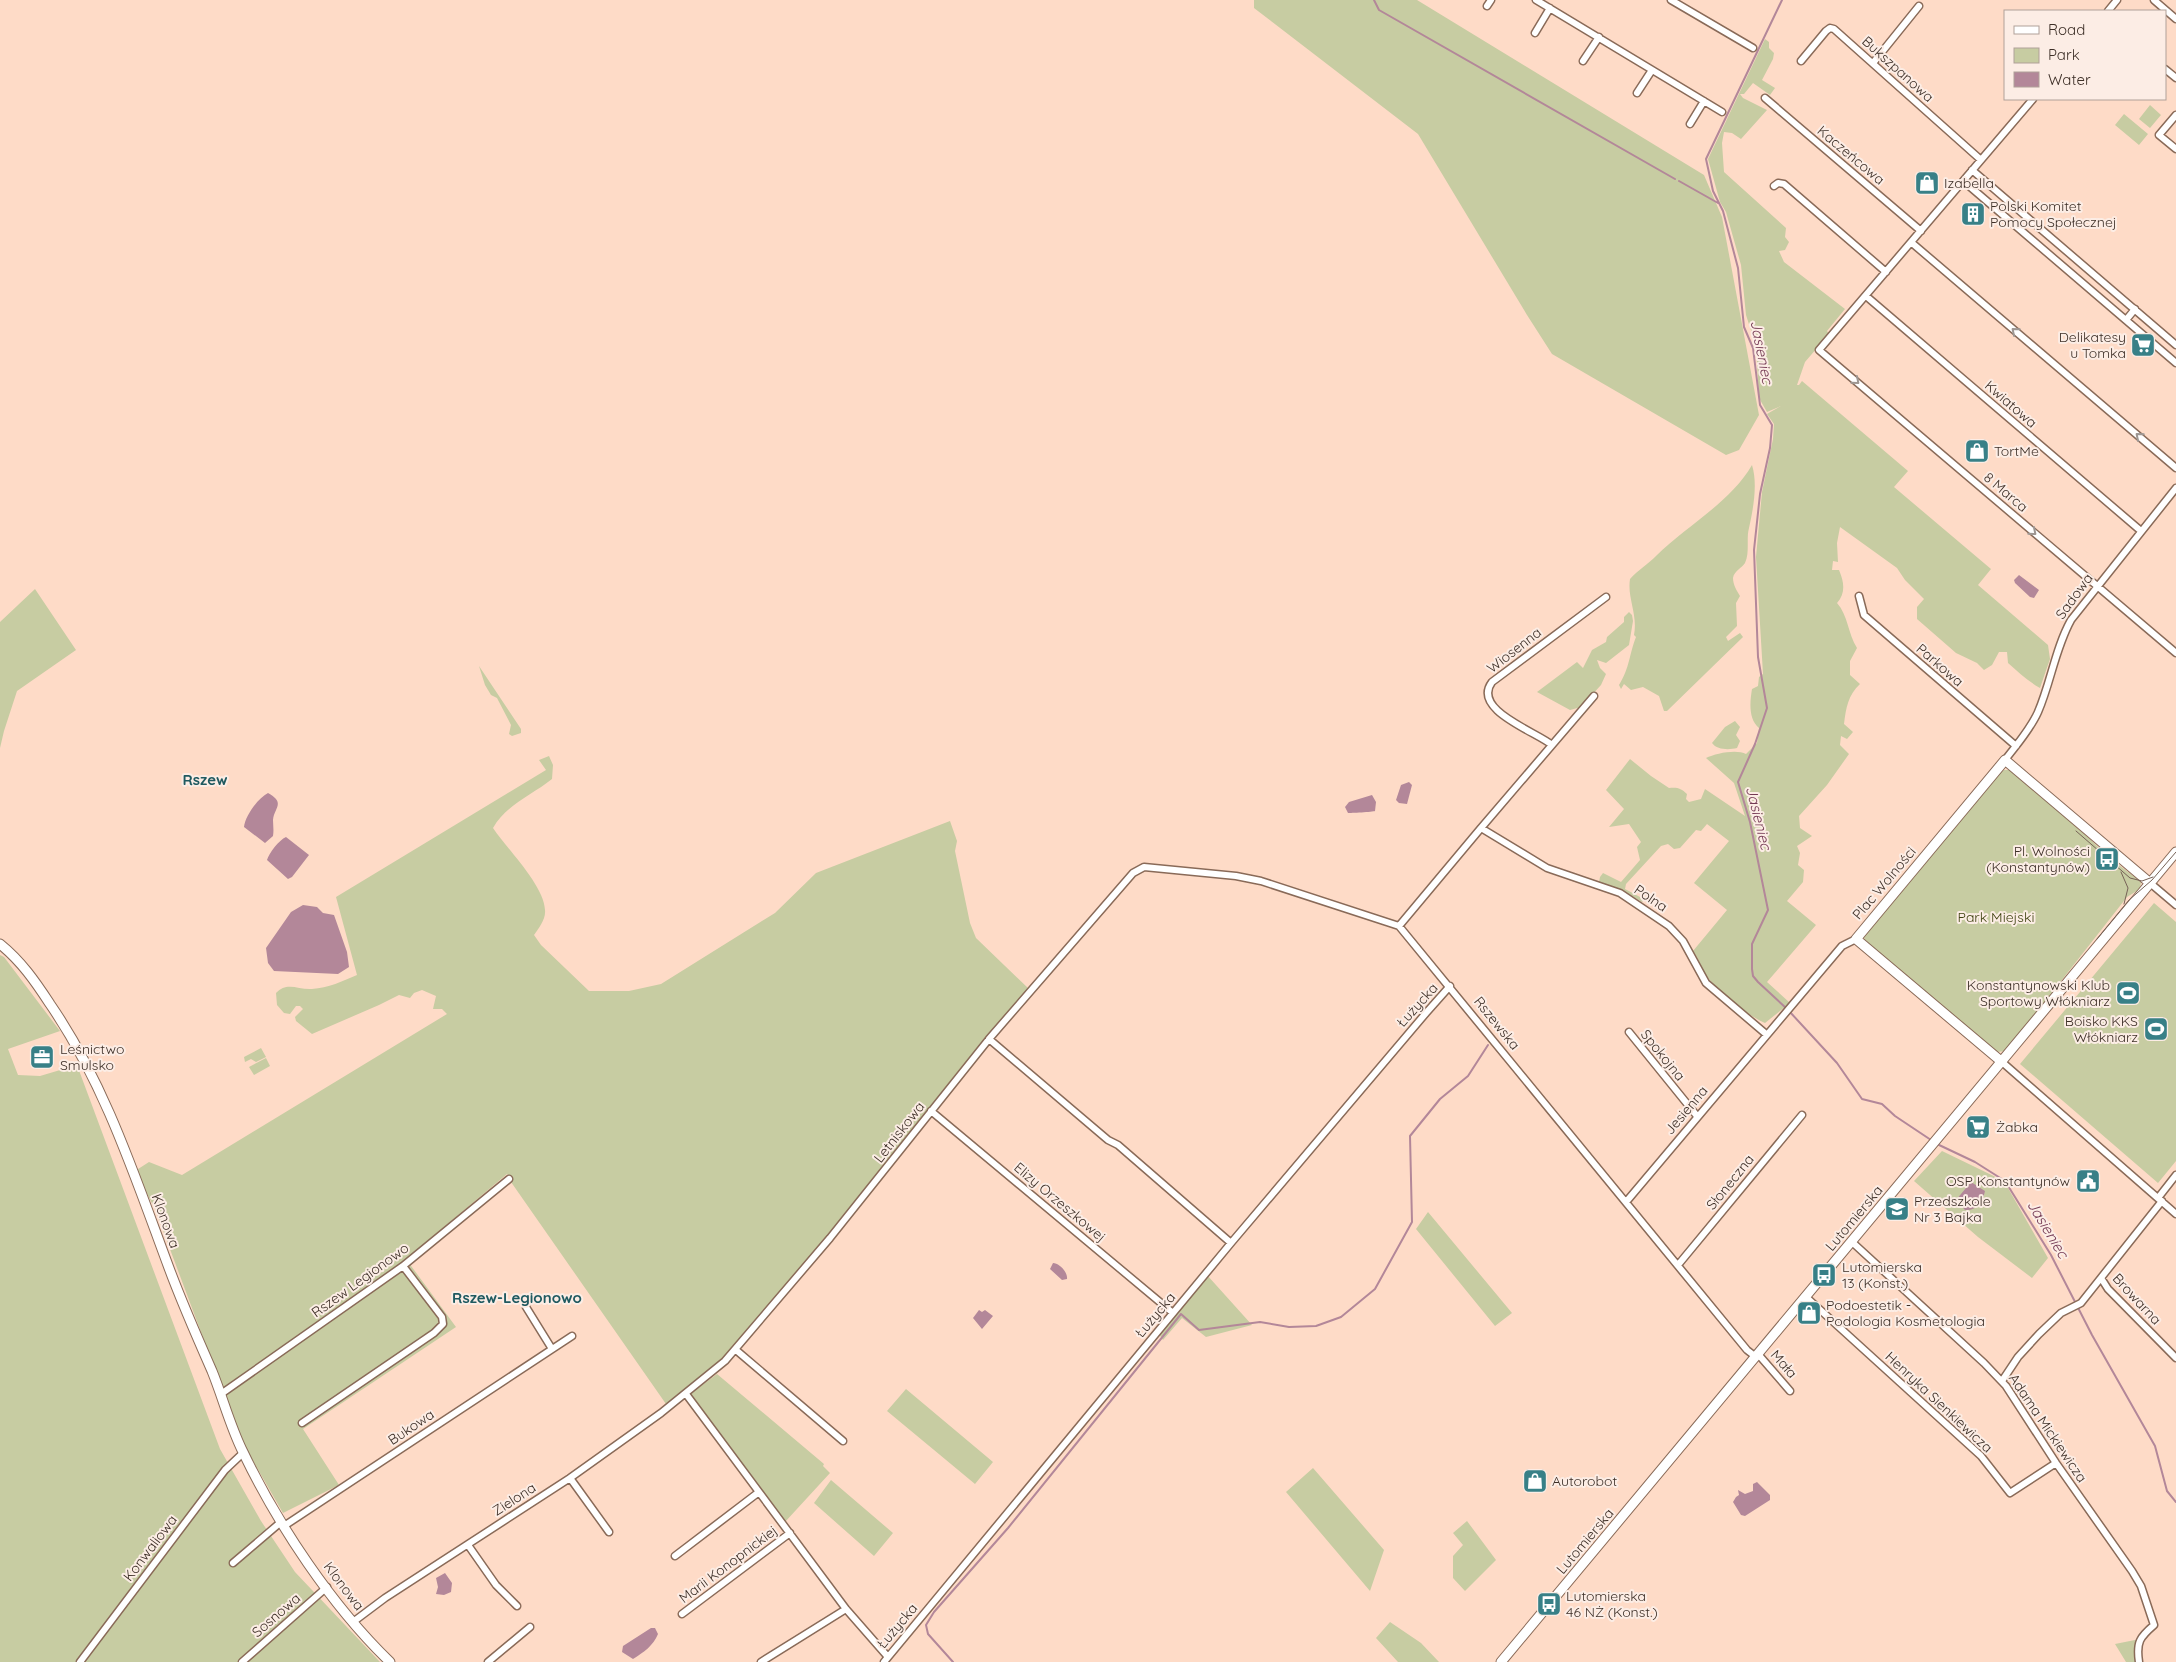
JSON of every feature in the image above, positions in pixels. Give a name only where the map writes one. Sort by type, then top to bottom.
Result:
[{"type":"street","points":[[1536,0],[1722,112]]},
{"type":"street","points":[[1671,0],[1753,48]]},
{"type":"street","points":[[2109,10],[2117,0]]},
{"type":"street","points":[[2154,0],[2176,18]]},
{"type":"street","points":[[1873,62],[1920,6]]},
{"type":"street","points":[[1536,33],[1550,8]]},
{"type":"street","name":"Bukszpanowa","points":[[1801,61],[1830,28],[1834,29],[1981,160]]},
{"type":"street","points":[[1583,61],[1599,37]]},
{"type":"street","points":[[1637,93],[1652,70]]},
{"type":"street","points":[[2166,70],[2176,78]]},
{"type":"street","name":"Kaczeńcowa","points":[[1764,98],[1922,231]]},
{"type":"street","points":[[1866,296],[2032,100]]},
{"type":"street","points":[[1690,124],[1704,101]]},
{"type":"street","points":[[2176,115],[2159,135],[2176,149]]},
{"type":"street","points":[[1972,170],[2176,344]]},
{"type":"street","points":[[1774,186],[1778,183],[1784,184],[1886,272]]},
{"type":"street","points":[[1968,185],[2176,363]]},
{"type":"street","points":[[1985,200],[1994,189]]},
{"type":"street","points":[[1912,242],[2176,468]]},
{"type":"street","name":"8 Marca","points":[[1866,296],[1819,350],[2176,653]]},
{"type":"street","name":"Kwiatowa","points":[[1866,296],[2141,531]]},
{"type":"street","points":[[2126,320],[2135,309]]},
{"type":"street","name":"Sadowa","points":[[2005,760],[2029,728],[2039,710],[2066,629],[2077,610],[2176,488]]},
{"type":"street","name":"Parkowa","points":[[1859,596],[1864,616],[2016,746]]},
{"type":"street","name":"Wiosenna","points":[[1552,745],[1545,738],[1501,715],[1489,699],[1489,687],[1492,682],[1606,597]]},
{"type":"street","points":[[1399,926],[1594,696]]},
{"type":"street","points":[[2005,760],[2176,905]]},
{"type":"street","name":"Plac Wolności","points":[[2005,760],[1856,939],[2002,1062],[2176,1214]]},
{"type":"street","name":"Polna","points":[[1481,828],[1547,868],[1620,893],[1662,920],[1683,940],[1706,983],[1766,1034]]},
{"type":"street","name":"Lutomierska","points":[[1501,1662],[2176,852]]},
{"type":"street","name":"Letniskowa","points":[[686,1394],[736,1350],[830,1238],[989,1039],[1126,880],[1137,870],[1148,866],[1241,877],[1294,891],[1399,926]]},
{"type":"street","name":"Rszewska","points":[[1399,926],[1747,1350],[1757,1356]]},
{"type":"street","points":[[1766,1034],[1842,946],[1856,939]]},
{"type":"street","name":"Klonowa","points":[[0,944],[21,962],[44,994],[67,1028],[92,1074],[131,1166],[169,1270],[221,1394],[243,1453],[282,1524],[353,1622],[390,1662]]},
{"type":"street","name":"Łużycka","points":[[886,1660],[1231,1243],[1450,986]]},
{"type":"street","name":"Spokojna","points":[[1629,1032],[1697,1116]]},
{"type":"street","name":"Jesienna","points":[[1626,1202],[1766,1034]]},
{"type":"street","points":[[989,1039],[1108,1140],[1118,1145],[1231,1243]]},
{"type":"street","name":"Elizy Orzeszkowej","points":[[931,1111],[1173,1313]]},
{"type":"street","name":"Słoneczna","points":[[1678,1265],[1802,1115]]},
{"type":"street","points":[[2002,1381],[2018,1357],[2039,1334],[2061,1313],[2080,1302],[2101,1278],[2160,1200],[2176,1175]]},
{"type":"street","name":"Rszew Legionowo","points":[[221,1394],[403,1266],[509,1179]]},
{"type":"street","name":"Adama Mickiewicza","points":[[1852,1242],[2002,1381],[2056,1463],[2132,1571],[2141,1586],[2154,1625],[2142,1634],[2138,1651],[2139,1662]]},
{"type":"street","points":[[302,1423],[434,1333],[443,1324],[442,1317],[403,1266]]},
{"type":"street","name":"Browarna","points":[[2101,1278],[2108,1289],[2176,1358]]},
{"type":"street","name":"Henryka Sienkiewicza","points":[[1806,1298],[1981,1456],[2010,1493],[2056,1463]]},
{"type":"street","points":[[526,1307],[552,1349]]},
{"type":"street","name":"Bukowa","points":[[282,1524],[572,1336]]},
{"type":"street","points":[[736,1350],[843,1441]]},
{"type":"street","name":"Mała","points":[[1757,1356],[1790,1391]]},
{"type":"street","name":"Marii Konopnickiej","points":[[686,1394],[886,1660]]},
{"type":"street","name":"Zielona","points":[[353,1622],[385,1598],[570,1478],[686,1394]]},
{"type":"street","name":"Konwaliowa","points":[[80,1662],[225,1470],[243,1453]]},
{"type":"street","points":[[570,1478],[609,1532]]},
{"type":"street","points":[[675,1556],[759,1492]]},
{"type":"street","points":[[233,1563],[282,1524]]},
{"type":"street","name":"Marii Konopnickiej","points":[[682,1614],[790,1533]]},
{"type":"street","points":[[468,1545],[496,1585],[517,1606]]},
{"type":"street","name":"Sosnowa","points":[[242,1662],[327,1587]]},
{"type":"street","points":[[762,1662],[846,1609]]},
{"type":"street","points":[[488,1662],[530,1627]]},
{"type":"green space","points":[[1254,0],[1417,0],[1704,175],[1722,217],[1759,415],[1739,450],[1726,455],[1552,354],[1418,134],[1254,8]]},
{"type":"green space","points":[[1765,39],[1769,42],[1769,48],[1774,53],[1773,59],[1762,80],[1775,88],[1770,95],[1753,83],[1744,94],[1740,94],[1743,98],[1767,110],[1741,139],[1732,133],[1724,132],[1722,143],[1724,172],[1786,228],[1785,237],[1789,242],[1785,250],[1779,251],[1784,262],[1845,309],[1827,331],[1829,334],[1805,362],[1797,385],[1802,381],[1908,471],[1894,487],[1991,569],[1978,585],[2048,645],[2050,659],[2040,688],[2008,663],[2007,652],[1999,652],[1992,665],[1984,670],[1977,663],[1956,653],[1917,619],[1917,607],[1924,599],[1905,580],[1897,568],[1840,527],[1837,543],[1838,562],[1833,561],[1832,570],[1839,570],[1841,574],[1843,591],[1837,603],[1844,613],[1857,648],[1850,661],[1850,675],[1860,684],[1850,697],[1844,724],[1853,732],[1847,739],[1841,736],[1840,745],[1849,754],[1827,785],[1799,816],[1800,828],[1812,836],[1797,846],[1800,853],[1798,865],[1804,870],[1803,882],[1787,901],[1816,925],[1767,982],[1790,1003],[1765,1023],[1742,1009],[1717,988],[1706,975],[1693,951],[1727,910],[1694,883],[1729,841],[1707,824],[1701,831],[1696,830],[1680,848],[1674,849],[1668,844],[1661,846],[1626,884],[1625,889],[1640,897],[1642,902],[1629,894],[1599,882],[1603,873],[1621,882],[1640,860],[1637,847],[1641,842],[1629,824],[1609,827],[1624,809],[1606,790],[1630,759],[1669,788],[1683,790],[1687,794],[1686,799],[1689,802],[1701,799],[1705,789],[1745,816],[1734,783],[1706,758],[1726,752],[1746,754],[1757,743],[1759,728],[1751,715],[1751,699],[1752,689],[1758,686],[1759,677],[1763,674],[1756,557],[1762,492],[1773,439],[1774,424],[1767,414],[1781,406],[1767,412],[1759,398],[1756,346],[1746,315],[1741,265],[1708,159]]},
{"type":"green space","points":[[2150,105],[2161,115],[2150,128],[2139,119]]},
{"type":"green space","points":[[2124,114],[2148,134],[2139,145],[2115,125]]},
{"type":"green space","points":[[1752,465],[1755,489],[1748,532],[1747,554],[1745,563],[1735,573],[1733,578],[1734,585],[1740,596],[1736,603],[1737,626],[1726,637],[1728,641],[1740,633],[1743,637],[1667,711],[1664,711],[1659,696],[1643,687],[1631,690],[1624,684],[1621,689],[1619,685],[1623,679],[1636,637],[1634,635],[1635,620],[1629,586],[1630,579],[1720,503],[1743,479]]},
{"type":"green space","points":[[35,589],[76,650],[17,691],[0,748],[0,622]]},
{"type":"green space","points":[[1629,612],[1632,615],[1633,621],[1629,645],[1606,663],[1597,660],[1600,668],[1606,674],[1601,685],[1581,707],[1570,710],[1537,692],[1577,662],[1583,668],[1592,650],[1606,642],[1607,637],[1624,622],[1624,617]]},
{"type":"green space","points":[[479,666],[521,729],[521,733],[512,736],[509,734],[511,725],[497,698],[491,695],[485,685]]},
{"type":"green space","points":[[1735,721],[1740,727],[1736,735],[1740,741],[1737,748],[1723,749],[1714,745],[1712,743],[1725,727]]},
{"type":"green space","points":[[549,756],[553,765],[552,779],[512,807],[498,820],[493,828],[532,879],[543,900],[544,917],[534,935],[541,945],[589,991],[629,991],[661,984],[775,913],[816,873],[950,821],[957,841],[955,851],[970,923],[976,938],[1029,989],[963,1065],[857,1200],[728,1356],[687,1391],[666,1404],[507,1174],[406,1259],[456,1327],[303,1429],[339,1485],[283,1513],[242,1442],[155,1209],[135,1171],[149,1162],[182,1175],[447,1014],[442,1009],[433,1009],[436,996],[422,990],[414,993],[410,998],[399,995],[312,1034],[296,1021],[295,1017],[303,1009],[300,1006],[296,1006],[290,1014],[284,1013],[277,1005],[276,993],[284,987],[312,989],[324,987],[357,975],[336,897],[546,770],[539,760]]},
{"type":"green space","name":"Park Miejski","points":[[2004,770],[2012,770],[2090,839],[2102,852],[2141,882],[2140,889],[2127,897],[2006,1051],[1997,1052],[1865,942],[1864,937],[1866,931],[1997,774]]},
{"type":"green space","name":"Konstantynowski Klub Sportowy Włókniarz","points":[[2154,903],[2176,922],[2176,1161],[2158,1183],[2020,1064]]},
{"type":"green space","points":[[0,955],[4,957],[60,1031],[8,1049],[18,1075],[40,1076],[77,1065],[220,1449],[261,1521],[295,1572],[380,1662],[0,1662]]},
{"type":"green space","points":[[261,1048],[266,1057],[256,1062],[251,1059],[245,1062],[244,1057]]},
{"type":"green space","points":[[266,1058],[270,1066],[254,1075],[249,1067]]},
{"type":"green space","points":[[1942,1151],[2004,1181],[2048,1258],[2032,1278],[1978,1237],[1914,1181]]},
{"type":"green space","points":[[1428,1212],[1512,1313],[1495,1326],[1416,1229]]},
{"type":"green space","points":[[1207,1275],[1252,1325],[1206,1337],[1182,1318],[1163,1340],[1159,1334]]},
{"type":"green space","points":[[717,1374],[824,1464],[823,1466],[830,1473],[785,1522],[689,1395]]},
{"type":"green space","points":[[906,1389],[993,1462],[975,1484],[887,1411]]},
{"type":"green space","points":[[1313,1468],[1384,1550],[1370,1591],[1286,1492]]},
{"type":"green space","points":[[831,1480],[893,1533],[874,1556],[814,1503]]},
{"type":"green space","points":[[1467,1521],[1496,1560],[1465,1591],[1453,1578],[1453,1556],[1463,1545],[1453,1533]]},
{"type":"green space","points":[[1390,1622],[1421,1643],[1439,1662],[1398,1662],[1376,1638]]},
{"type":"green space","points":[[2140,1639],[2139,1662],[2126,1662],[2115,1644]]},
{"type":"water","points":[[2019,575],[2039,590],[2034,598],[2030,597],[2015,583],[2014,580]]},
{"type":"water","points":[[1409,782],[1412,785],[1407,804],[1399,803],[1396,800],[1401,785]]},
{"type":"water","points":[[268,793],[277,800],[278,806],[273,820],[273,836],[265,843],[244,827],[253,808]]},
{"type":"water","points":[[1372,795],[1376,802],[1375,811],[1348,813],[1345,807],[1349,802]]},
{"type":"water","points":[[286,837],[309,855],[292,877],[288,879],[267,860],[275,847]]},
{"type":"water","points":[[303,905],[317,907],[323,913],[334,915],[347,952],[349,967],[338,974],[274,971],[268,963],[266,948],[291,912]]},
{"type":"water","points":[[1971,1182],[1985,1191],[1979,1205],[1973,1209],[1965,1210],[1956,1200]]},
{"type":"water","points":[[1053,1263],[1063,1268],[1067,1279],[1062,1280],[1050,1269]]},
{"type":"water","points":[[979,1310],[982,1312],[985,1310],[993,1316],[982,1329],[973,1318]]},
{"type":"water","points":[[1757,1482],[1770,1495],[1770,1500],[1745,1516],[1741,1515],[1733,1502],[1739,1495],[1738,1490],[1745,1494],[1753,1491],[1753,1484]]},
{"type":"water","points":[[445,1573],[452,1583],[451,1592],[444,1595],[436,1594],[438,1587],[436,1578]]},
{"type":"water","points":[[651,1628],[655,1628],[658,1634],[654,1642],[644,1651],[633,1659],[622,1652],[623,1646]]},
{"type":"waterway","points":[[1374,0],[1379,10],[1675,179]]},
{"type":"waterway","name":"Jasieniec","points":[[1782,0],[1706,159],[1713,191],[1723,211],[1738,268],[1744,327],[1753,348],[1760,405],[1772,425],[1770,448],[1760,494],[1754,550],[1758,657],[1767,708],[1755,744],[1738,782],[1750,822],[1768,910],[1752,944],[1753,976],[1786,1008]]},
{"type":"waterway","points":[[1679,181],[1718,203]]},
{"type":"waterway","name":"Jasieniec","points":[[1789,1011],[1837,1063],[1862,1099],[1882,1104],[1895,1116],[1931,1140]]},
{"type":"waterway","points":[[953,1662],[928,1634],[926,1625],[934,1612],[1008,1528],[1181,1314],[1199,1330],[1260,1322],[1289,1327],[1316,1326],[1341,1317],[1375,1289],[1412,1222],[1410,1136],[1440,1099],[1468,1076],[1488,1045]]},
{"type":"waterway","name":"Jasieniec","points":[[1937,1144],[1975,1162],[2005,1181],[2051,1255],[2092,1335],[2155,1446],[2167,1491],[2176,1502]]},
{"type":"tram line","points":[[2076,831],[2130,878],[2142,881],[2153,877]]},
{"type":"tram line","points":[[2097,939],[2129,900],[2152,880],[2176,852]]},
{"type":"tram line","points":[[2121,872],[2128,888],[2124,904]]},
{"type":"place","name":"Izabella","points":[[1927,183]]},
{"type":"place","name":"Polski Komitet Pomocy Społecznej","points":[[1973,214]]},
{"type":"place","name":"Delikatesy u Tomka","points":[[2143,345]]},
{"type":"place","name":"TortMe","points":[[1977,451]]},
{"type":"place","name":"Pl. Wolności (Konstantynów)","points":[[2107,859]]},
{"type":"place","name":"Konstantynowski Klub Sportowy Włókniarz","points":[[2128,993]]},
{"type":"place","name":"Boisko KKS Włókniarz","points":[[2156,1029]]},
{"type":"place","name":"Leśnictwo Smulsko","points":[[42,1057]]},
{"type":"place","name":"Żabka","points":[[1978,1127]]},
{"type":"place","name":"OSP Konstantynów","points":[[2088,1181]]},
{"type":"place","name":"Przedszkole Nr 3 Bajka","points":[[1897,1209]]},
{"type":"place","name":"Lutomierska 13 (Konst.)","points":[[1824,1275]]},
{"type":"place","name":"Podoestetik - Podologia Kosmetologia","points":[[1809,1313]]},
{"type":"place","name":"Autorobot","points":[[1535,1481]]},
{"type":"place","name":"Lutomierska 46 NŻ (Konst.)","points":[[1549,1604]]},
{"type":"district","name":"Rszew","points":[[205,779]]},
{"type":"district","name":"Rszew-Legionowo","points":[[517,1297]]}]
